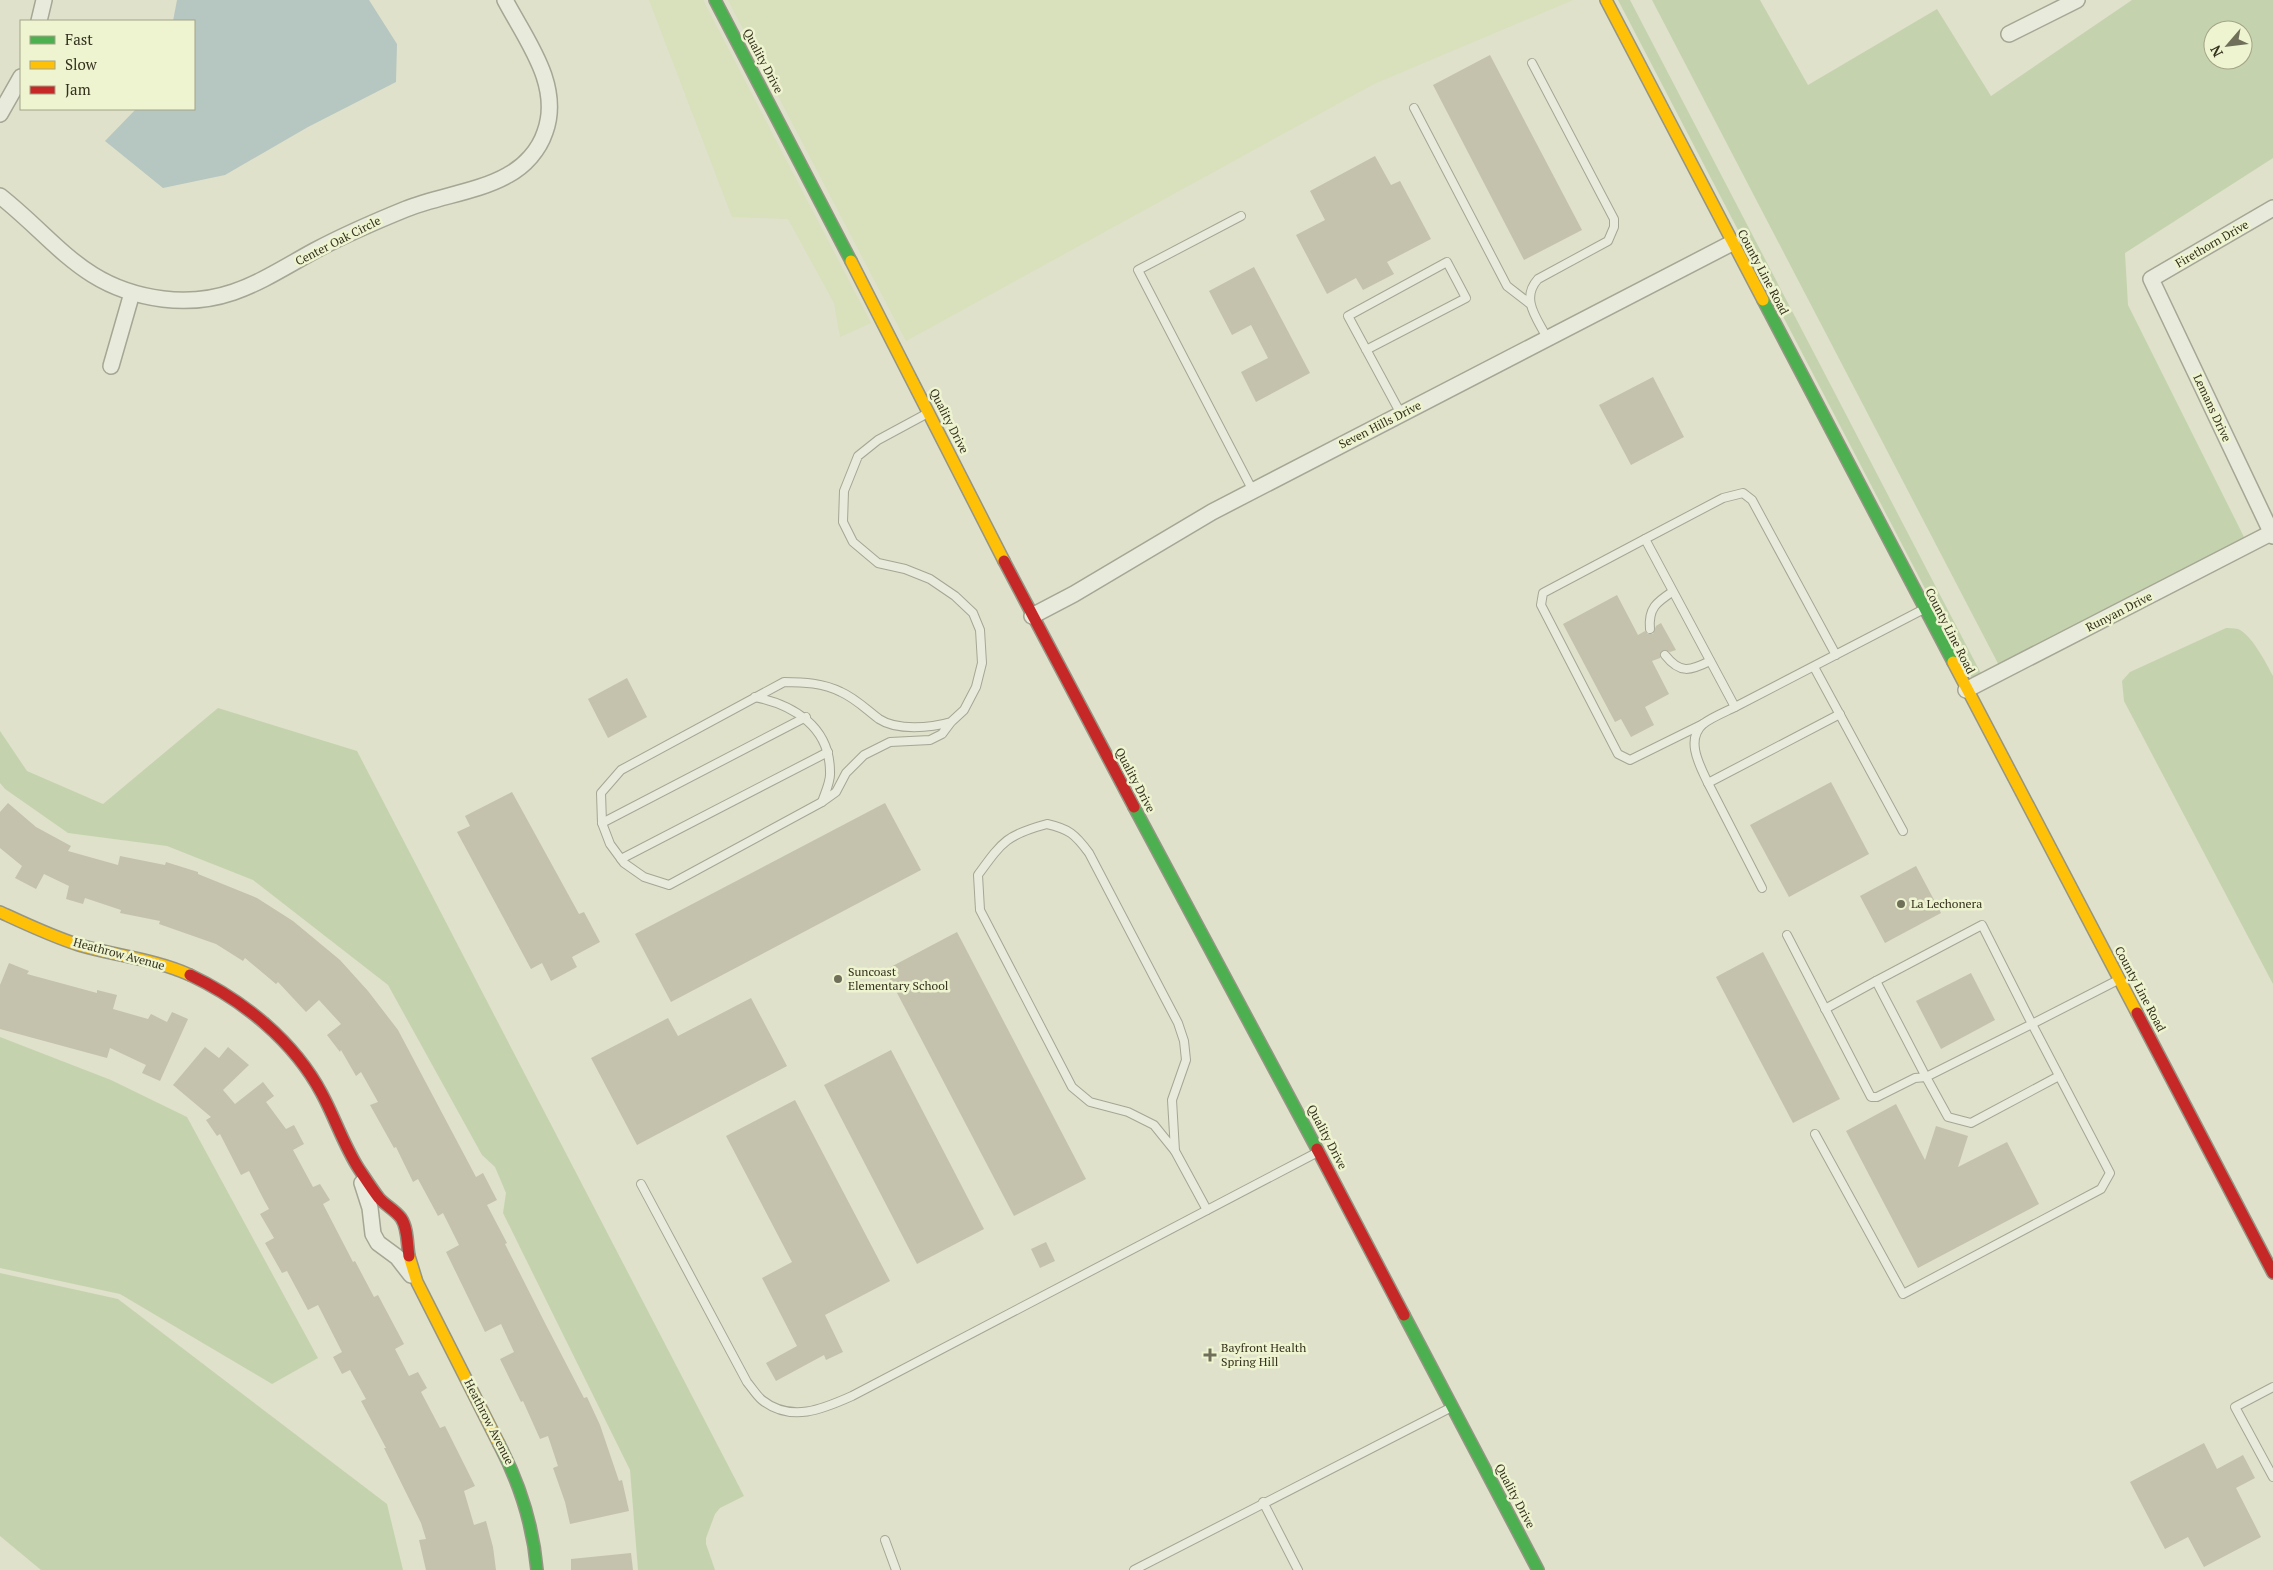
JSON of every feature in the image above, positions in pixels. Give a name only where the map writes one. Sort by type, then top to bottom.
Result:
[{"type":"street","points":[[39,20],[44,0]]},
{"type":"street","name":"Center Oak Circle","points":[[0,196],[25,216],[57,249],[79,267],[105,283],[132,293],[164,299],[196,300],[227,295],[258,284],[365,226],[421,203],[492,182],[508,175],[523,165],[536,150],[545,133],[550,114],[550,96],[546,77],[505,0]]},
{"type":"street","name":"Quality Drive","points":[[715,0],[929,412],[1032,616],[1318,1152],[1538,1570]]},
{"type":"street","name":"County Line Road","points":[[1606,0],[2273,1273]]},
{"type":"street","points":[[2009,34],[2077,0]]},
{"type":"street","points":[[0,114],[20,79]]},
{"type":"street","name":"Firethorn Drive","points":[[2151,279],[2273,208]]},
{"type":"street","name":"Seven Hills Drive","points":[[1032,616],[1074,594],[1212,512],[1732,243]]},
{"type":"street","name":"Lemans Drive","points":[[2151,279],[2272,535]]},
{"type":"street","points":[[111,366],[132,293]]},
{"type":"street","name":"Runyan Drive","points":[[1966,690],[2272,535]]},
{"type":"street","name":"Heathrow Avenue","points":[[0,912],[40,931],[80,945],[144,959],[177,969],[213,986],[246,1008],[275,1033],[299,1060],[321,1092],[358,1167],[379,1198],[402,1219],[406,1231],[409,1259],[417,1282],[515,1475],[527,1509],[536,1547],[537,1570]]},
{"type":"street","name":"Heathrow Avenue","points":[[358,1167],[370,1208],[373,1234],[378,1243],[397,1257],[417,1282]]},
{"type":"lane","points":[[1529,303],[1531,287],[1538,279],[1608,241],[1614,228],[1614,219],[1532,63]]},
{"type":"lane","points":[[1414,108],[1507,286],[1529,303],[1547,338]]},
{"type":"lane","points":[[1241,216],[1138,270],[1253,491]]},
{"type":"lane","points":[[1366,350],[1466,298],[1447,262],[1348,316],[1366,350],[1400,414]]},
{"type":"lane","points":[[929,412],[878,440],[858,456],[844,491],[843,522],[854,542],[878,563],[905,569],[930,579],[955,596],[973,613],[980,630],[982,663],[976,687],[964,710],[942,734],[930,740],[890,742],[864,754],[846,773],[836,792],[822,802],[669,885],[644,878],[621,859],[610,844],[602,823],[601,793],[621,770],[784,682],[806,682],[828,686],[843,692],[882,721],[911,728],[933,728],[951,722]]},
{"type":"lane","points":[[1836,655],[1752,500],[1743,493],[1723,498],[1543,593],[1541,605],[1618,754],[1630,760],[1814,667],[1924,609]]},
{"type":"lane","points":[[1645,539],[1735,707]]},
{"type":"lane","points":[[1650,629],[1650,613],[1655,603],[1672,592]]},
{"type":"lane","points":[[1665,655],[1672,664],[1684,670],[1694,669],[1710,661]]},
{"type":"lane","points":[[1814,667],[1903,830]]},
{"type":"lane","points":[[755,697],[787,706],[806,717],[821,735],[828,752],[831,774],[822,802]]},
{"type":"lane","points":[[1708,783],[1840,714]]},
{"type":"lane","points":[[602,823],[806,717]]},
{"type":"lane","points":[[1703,724],[1695,736],[1694,745],[1697,760],[1762,888]]},
{"type":"lane","points":[[621,859],[828,752]]},
{"type":"lane","points":[[1175,1151],[1172,1100],[1186,1060],[1184,1041],[1178,1023],[1089,853],[1078,838],[1065,828],[1047,824],[1020,831],[1000,845],[978,875],[980,910],[1072,1087],[1090,1102],[1128,1112],[1154,1125],[1175,1151],[1207,1210]]},
{"type":"lane","points":[[1815,1134],[1903,1294],[2101,1189],[2110,1173],[1982,925],[1825,1009]]},
{"type":"lane","points":[[1787,935],[1870,1097],[1877,1097],[1915,1078],[1926,1077],[2120,979]]},
{"type":"lane","points":[[1876,981],[1948,1117],[1971,1123],[2059,1076]]},
{"type":"lane","points":[[641,1184],[747,1382],[762,1400],[783,1410],[800,1413],[822,1410],[852,1396],[1318,1152]]},
{"type":"lane","points":[[2273,1387],[2235,1407],[2273,1477]]},
{"type":"lane","points":[[1134,1570],[1452,1406]]},
{"type":"lane","points":[[1263,1502],[1298,1570]]},
{"type":"lane","points":[[885,1540],[896,1570]]},
{"type":"green space","points":[[649,0],[703,0],[871,323],[840,337],[834,303],[788,219],[732,217]]},
{"type":"green space","points":[[728,0],[1573,0],[1374,84],[906,341]]},
{"type":"green space","points":[[1618,0],[1630,0],[1987,685],[1978,690]]},
{"type":"green space","points":[[1652,0],[1760,0],[1808,85],[1937,9],[1991,96],[2132,0],[2273,0],[2273,158],[2125,253],[2128,305],[2247,543],[2004,675]]},
{"type":"green space","points":[[2226,628],[2238,629],[2248,637],[2273,676],[2273,984],[2124,701],[2122,681],[2130,672]]},
{"type":"green space","points":[[218,708],[357,751],[744,1496],[720,1508],[715,1514],[706,1538],[706,1544],[715,1570],[638,1570],[630,1470],[503,1213],[506,1193],[495,1167],[482,1155],[388,985],[253,880],[167,846],[68,833],[5,789],[0,783],[0,731],[27,771],[103,804]]},
{"type":"green space","points":[[0,1037],[111,1080],[187,1117],[318,1358],[272,1384],[120,1294],[0,1268]]},
{"type":"green space","points":[[0,1273],[118,1299],[387,1504],[403,1570],[41,1570],[0,1536]]},
{"type":"shaded area","points":[[177,0],[369,0],[397,44],[396,82],[308,127],[225,175],[163,188],[105,141],[135,110],[195,110],[195,20],[173,20]]},
{"type":"building","points":[[1490,55],[1582,230],[1524,260],[1433,85]]},
{"type":"building","points":[[1375,156],[1391,185],[1400,181],[1431,239],[1387,262],[1394,274],[1363,290],[1356,278],[1327,294],[1296,235],[1325,220],[1310,191]]},
{"type":"building","points":[[1254,267],[1310,373],[1256,402],[1241,372],[1268,358],[1251,325],[1232,335],[1209,291]]},
{"type":"building","points":[[1653,377],[1684,437],[1631,465],[1599,405]]},
{"type":"building","points":[[1617,595],[1638,635],[1645,631],[1648,634],[1653,634],[1656,626],[1661,623],[1676,650],[1670,652],[1662,651],[1660,658],[1652,661],[1669,694],[1645,707],[1654,725],[1631,737],[1621,719],[1615,722],[1563,624]]},
{"type":"building","points":[[627,678],[647,717],[608,738],[588,699]]},
{"type":"building","points":[[1831,782],[1869,854],[1789,897],[1750,825]]},
{"type":"building","points":[[512,792],[579,914],[584,912],[600,942],[572,957],[577,967],[551,981],[542,963],[531,969],[457,832],[470,826],[465,816]]},
{"type":"building","points":[[8,803],[36,827],[71,846],[68,851],[118,865],[120,856],[165,865],[166,862],[198,872],[198,874],[257,898],[293,921],[340,960],[368,991],[398,1030],[476,1177],[483,1173],[497,1200],[487,1205],[546,1325],[584,1398],[587,1397],[600,1425],[619,1481],[622,1480],[629,1511],[570,1524],[565,1502],[553,1468],[558,1466],[548,1436],[540,1439],[523,1401],[521,1402],[500,1359],[514,1352],[501,1324],[485,1332],[446,1252],[459,1245],[443,1213],[438,1216],[418,1179],[413,1182],[396,1147],[394,1148],[370,1105],[378,1102],[361,1072],[356,1076],[341,1050],[340,1052],[327,1035],[341,1024],[319,1000],[306,1012],[278,982],[276,984],[245,958],[243,961],[216,944],[159,924],[160,921],[120,913],[121,910],[85,898],[83,904],[66,899],[69,886],[44,874],[36,889],[15,878],[22,866],[0,848],[0,812]]},
{"type":"building","points":[[885,803],[921,870],[671,1002],[635,934]]},
{"type":"building","name":"La Lechonera","points":[[1916,866],[1941,913],[1885,943],[1860,896]]},
{"type":"building","points":[[957,932],[1086,1179],[1014,1216],[885,970]]},
{"type":"building","points":[[1763,952],[1840,1099],[1793,1123],[1716,977]]},
{"type":"building","points":[[9,963],[29,971],[27,974],[97,993],[97,990],[117,995],[113,1009],[148,1019],[151,1014],[167,1022],[172,1012],[188,1019],[160,1081],[142,1073],[146,1065],[110,1048],[107,1058],[0,1029],[0,985]]},
{"type":"building","points":[[1971,973],[1995,1020],[1941,1049],[1916,1001]]},
{"type":"building","points":[[751,998],[787,1066],[637,1145],[591,1058],[668,1018],[678,1036]]},
{"type":"building","points":[[205,1047],[219,1058],[228,1047],[249,1065],[223,1090],[235,1104],[263,1082],[274,1096],[266,1102],[286,1129],[294,1125],[304,1144],[293,1150],[313,1187],[320,1184],[330,1200],[323,1204],[353,1262],[355,1261],[374,1297],[378,1295],[404,1344],[395,1349],[409,1376],[418,1372],[427,1388],[421,1392],[440,1428],[445,1426],[475,1486],[464,1491],[474,1525],[486,1521],[493,1547],[496,1570],[426,1570],[419,1540],[426,1539],[421,1523],[384,1448],[386,1448],[361,1401],[366,1399],[350,1370],[342,1374],[333,1357],[342,1352],[318,1305],[308,1310],[287,1271],[282,1273],[265,1243],[274,1238],[260,1214],[269,1209],[249,1171],[241,1175],[220,1134],[217,1136],[206,1120],[211,1117],[173,1085]]},
{"type":"building","points":[[891,1050],[984,1229],[917,1264],[824,1085]]},
{"type":"building","points":[[795,1100],[890,1281],[825,1315],[843,1352],[826,1360],[824,1355],[776,1381],[766,1363],[797,1346],[762,1278],[792,1262],[726,1136]]},
{"type":"building","points":[[1896,1104],[1925,1160],[1936,1126],[1968,1136],[1958,1167],[2007,1142],[2039,1204],[1918,1268],[1846,1131]]},
{"type":"building","points":[[1046,1242],[1055,1261],[1040,1268],[1031,1249]]},
{"type":"building","points":[[2204,1443],[2217,1469],[2243,1455],[2255,1478],[2236,1488],[2261,1537],[2204,1567],[2188,1537],[2165,1549],[2130,1482]]},
{"type":"building","points":[[631,1553],[633,1570],[571,1570],[571,1559]]},
{"type":"traffic: fast","points":[[715,0],[851,261]]},
{"type":"traffic: fast","points":[[1763,300],[1953,662]]},
{"type":"traffic: fast","points":[[1134,807],[1317,1149]]},
{"type":"traffic: fast","points":[[1404,1315],[1538,1570]]},
{"type":"traffic: fast","points":[[499,1444],[513,1474],[529,1521],[537,1570]]},
{"type":"traffic: slow","points":[[1606,0],[1763,300]]},
{"type":"traffic: slow","points":[[851,261],[1004,561]]},
{"type":"traffic: slow","points":[[1953,662],[2137,1013]]},
{"type":"traffic: slow","points":[[0,912],[79,945],[149,961],[190,975]]},
{"type":"traffic: slow","points":[[409,1256],[417,1282],[499,1444]]},
{"type":"traffic: jam","points":[[1004,561],[1134,807]]},
{"type":"traffic: jam","points":[[190,975],[210,985],[248,1010],[282,1040],[297,1057],[322,1094],[359,1169],[379,1198],[401,1218],[406,1231],[409,1256]]},
{"type":"traffic: jam","points":[[2137,1013],[2273,1273]]},
{"type":"traffic: jam","points":[[1317,1149],[1404,1315]]},
{"type":"place","name":"La Lechonera","points":[[1901,904]]},
{"type":"place","name":"Suncoast Elementary School","points":[[838,979]]},
{"type":"place","name":"Bayfront Health Spring Hill","points":[[1210,1355]]}]
